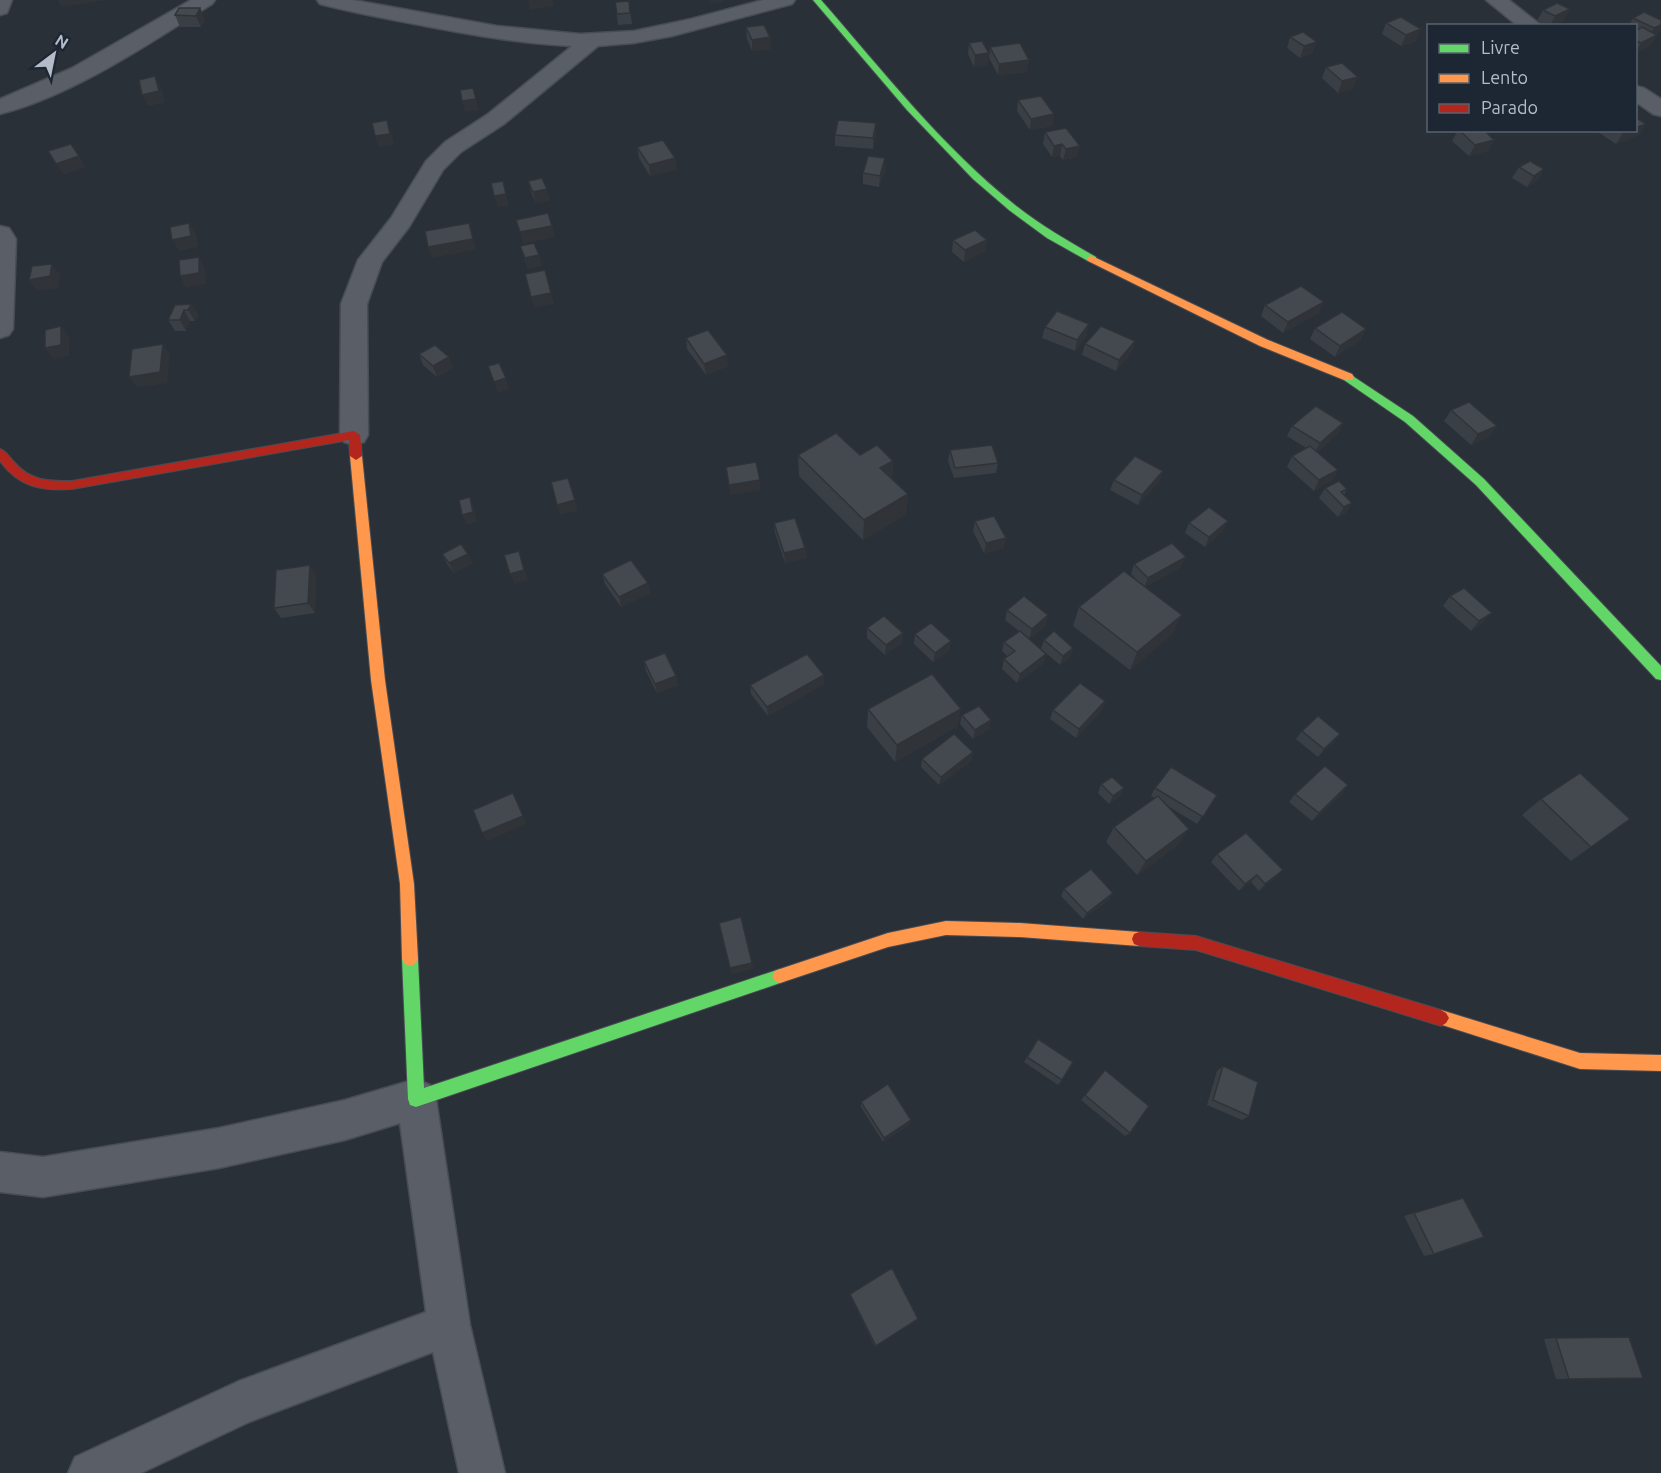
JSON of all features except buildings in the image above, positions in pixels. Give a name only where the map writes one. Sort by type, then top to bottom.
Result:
[{"type":"street","points":[[0,9],[2,0]]},
{"type":"street","points":[[0,107],[32,96],[100,64],[205,0]]},
{"type":"street","points":[[327,0],[480,31],[536,37],[594,39],[634,37],[741,14],[785,0]]},
{"type":"street","points":[[817,0],[925,123],[980,181],[1019,214],[1074,250],[1264,343],[1351,378],[1409,419],[1480,482],[1661,675]]},
{"type":"street","points":[[1496,0],[1529,24]]},
{"type":"street","points":[[482,1473],[449,1325],[416,1099],[407,884],[378,680],[354,435],[354,304],[370,260],[400,222],[434,166],[453,147],[496,119],[594,39]]},
{"type":"street","points":[[1637,94],[1661,109]]},
{"type":"street","points":[[0,234],[4,239],[0,329]]},
{"type":"street","points":[[0,453],[19,479],[39,487],[72,485],[354,435]]},
{"type":"street","points":[[0,1172],[43,1177],[219,1149],[345,1120],[416,1099],[888,940],[946,928],[1020,930],[1196,943],[1580,1060],[1661,1063]]},
{"type":"street","points":[[91,1473],[239,1403],[449,1325]]},
{"type":"traffic: fast","points":[[817,0],[942,144],[977,177],[1012,208],[1051,236],[1092,259]]},
{"type":"traffic: fast","points":[[1348,377],[1409,419],[1480,482],[1661,675]]},
{"type":"traffic: fast","points":[[410,959],[416,1099],[780,976]]},
{"type":"traffic: slow","points":[[1092,259],[1264,343],[1348,377]]},
{"type":"traffic: slow","points":[[356,456],[378,680],[407,884],[410,959]]},
{"type":"traffic: slow","points":[[780,976],[888,940],[946,928],[1020,930],[1139,939]]},
{"type":"traffic: slow","points":[[1441,1018],[1580,1061],[1661,1063]]},
{"type":"traffic: jam","points":[[0,453],[16,472],[30,482],[59,486],[354,435],[356,456]]},
{"type":"traffic: jam","points":[[1139,939],[1196,943],[1441,1018]]}]
